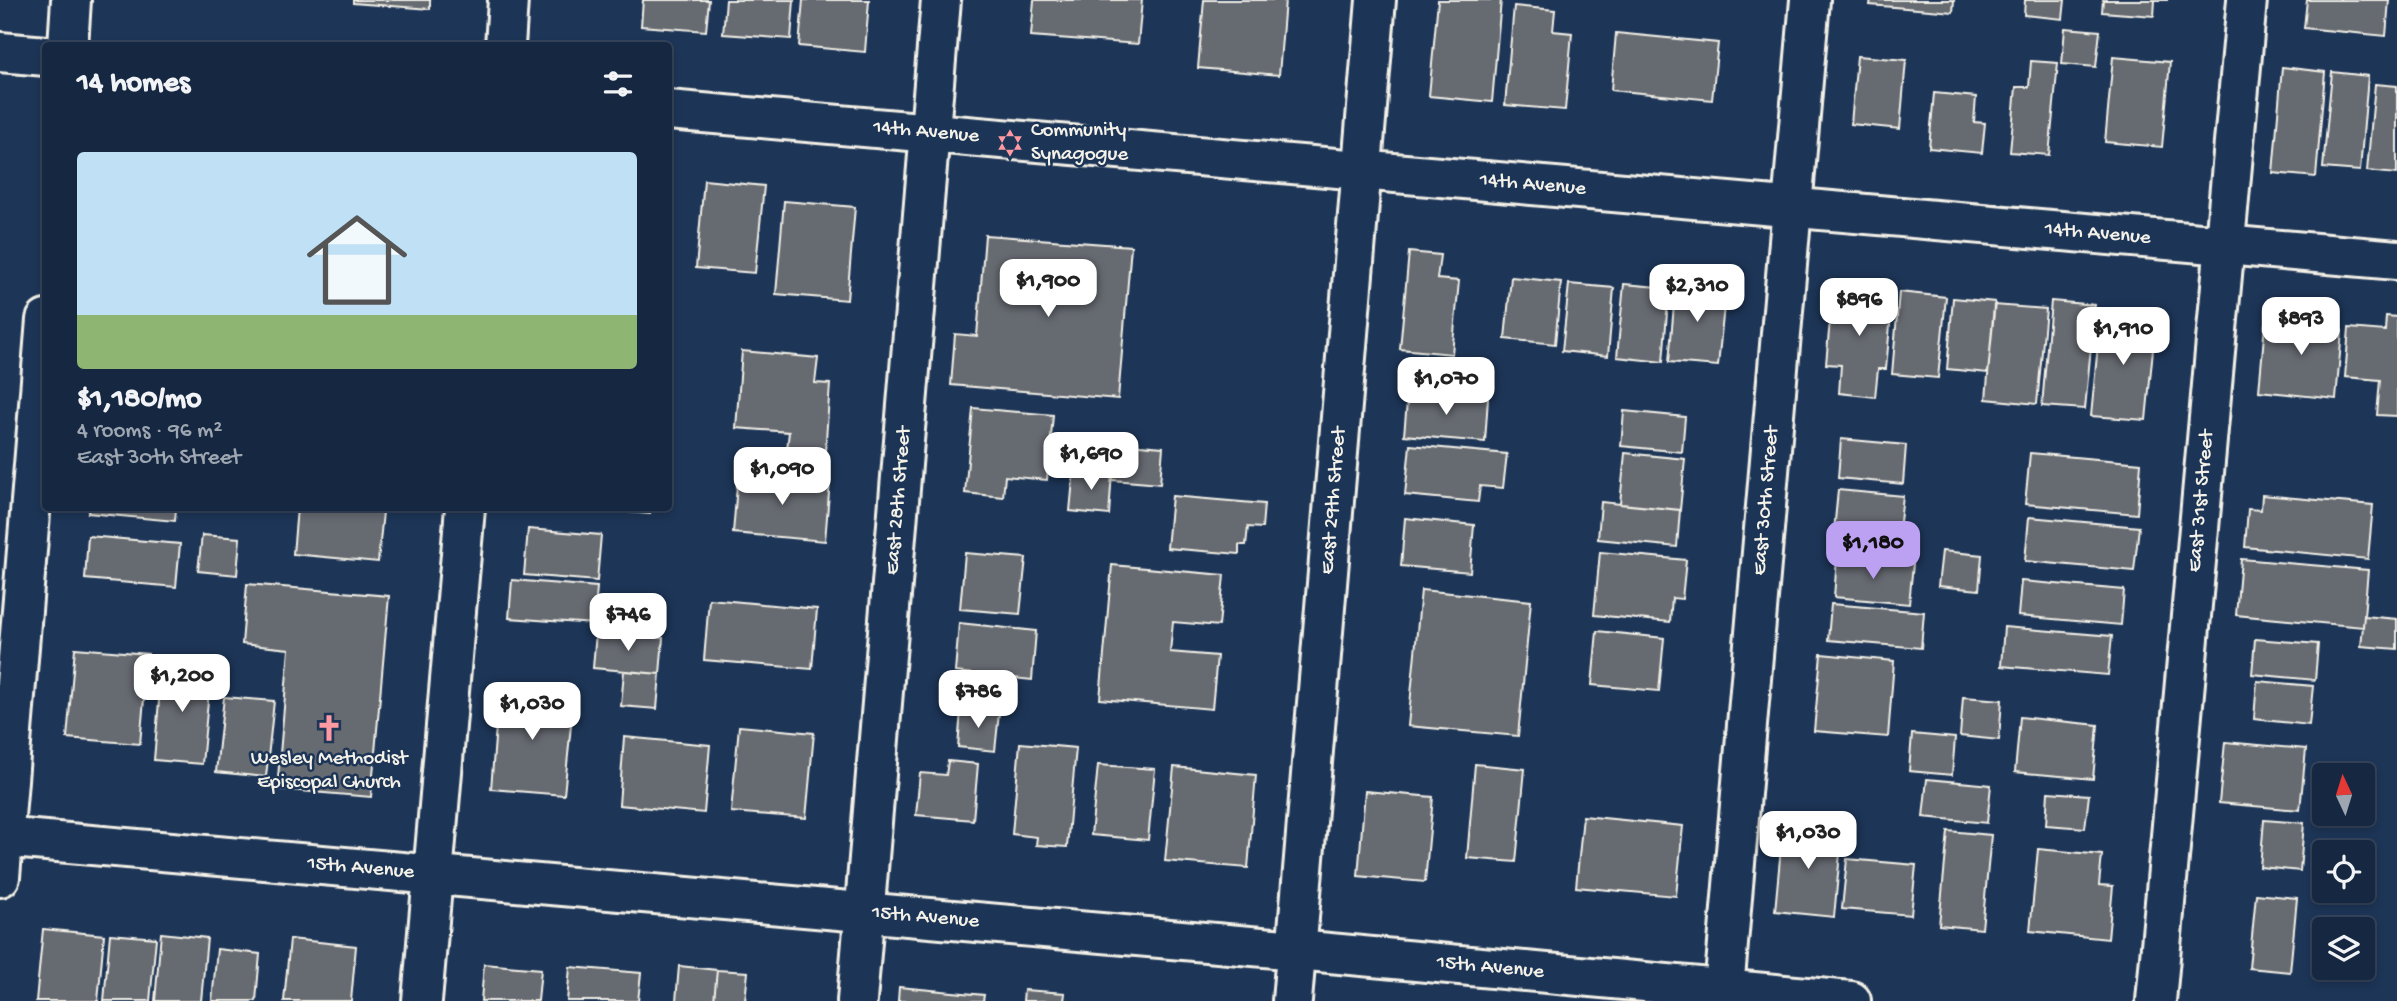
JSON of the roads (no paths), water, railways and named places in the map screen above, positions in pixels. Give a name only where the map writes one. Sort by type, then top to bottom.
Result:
[{"type":"street","points":[[68,42],[71,0]]},
{"type":"street","points":[[505,42],[508,0]]},
{"type":"street","name":"East 28th Street","points":[[857,1001],[941,0]]},
{"type":"street","name":"East 29th Street","points":[[1292,1001],[1376,0]]},
{"type":"street","name":"East 30th Street","points":[[1724,995],[1811,0]]},
{"type":"street","name":"East 31st Street","points":[[2156,1001],[2247,0]]},
{"type":"street","points":[[0,52],[42,56]]},
{"type":"street","name":"14th Avenue","points":[[672,110],[2397,260]]},
{"type":"street","points":[[0,877],[42,367]]},
{"type":"street","points":[[422,1001],[465,511]]},
{"type":"street","name":"15th Avenue","points":[[2,837],[1297,950],[1724,995],[1851,1001]]},
{"type":"place","name":"Community Synagogue","points":[[1010,143]]},
{"type":"place","name":"Wesley Methodist Episcopal Church","points":[[329,728]]}]
